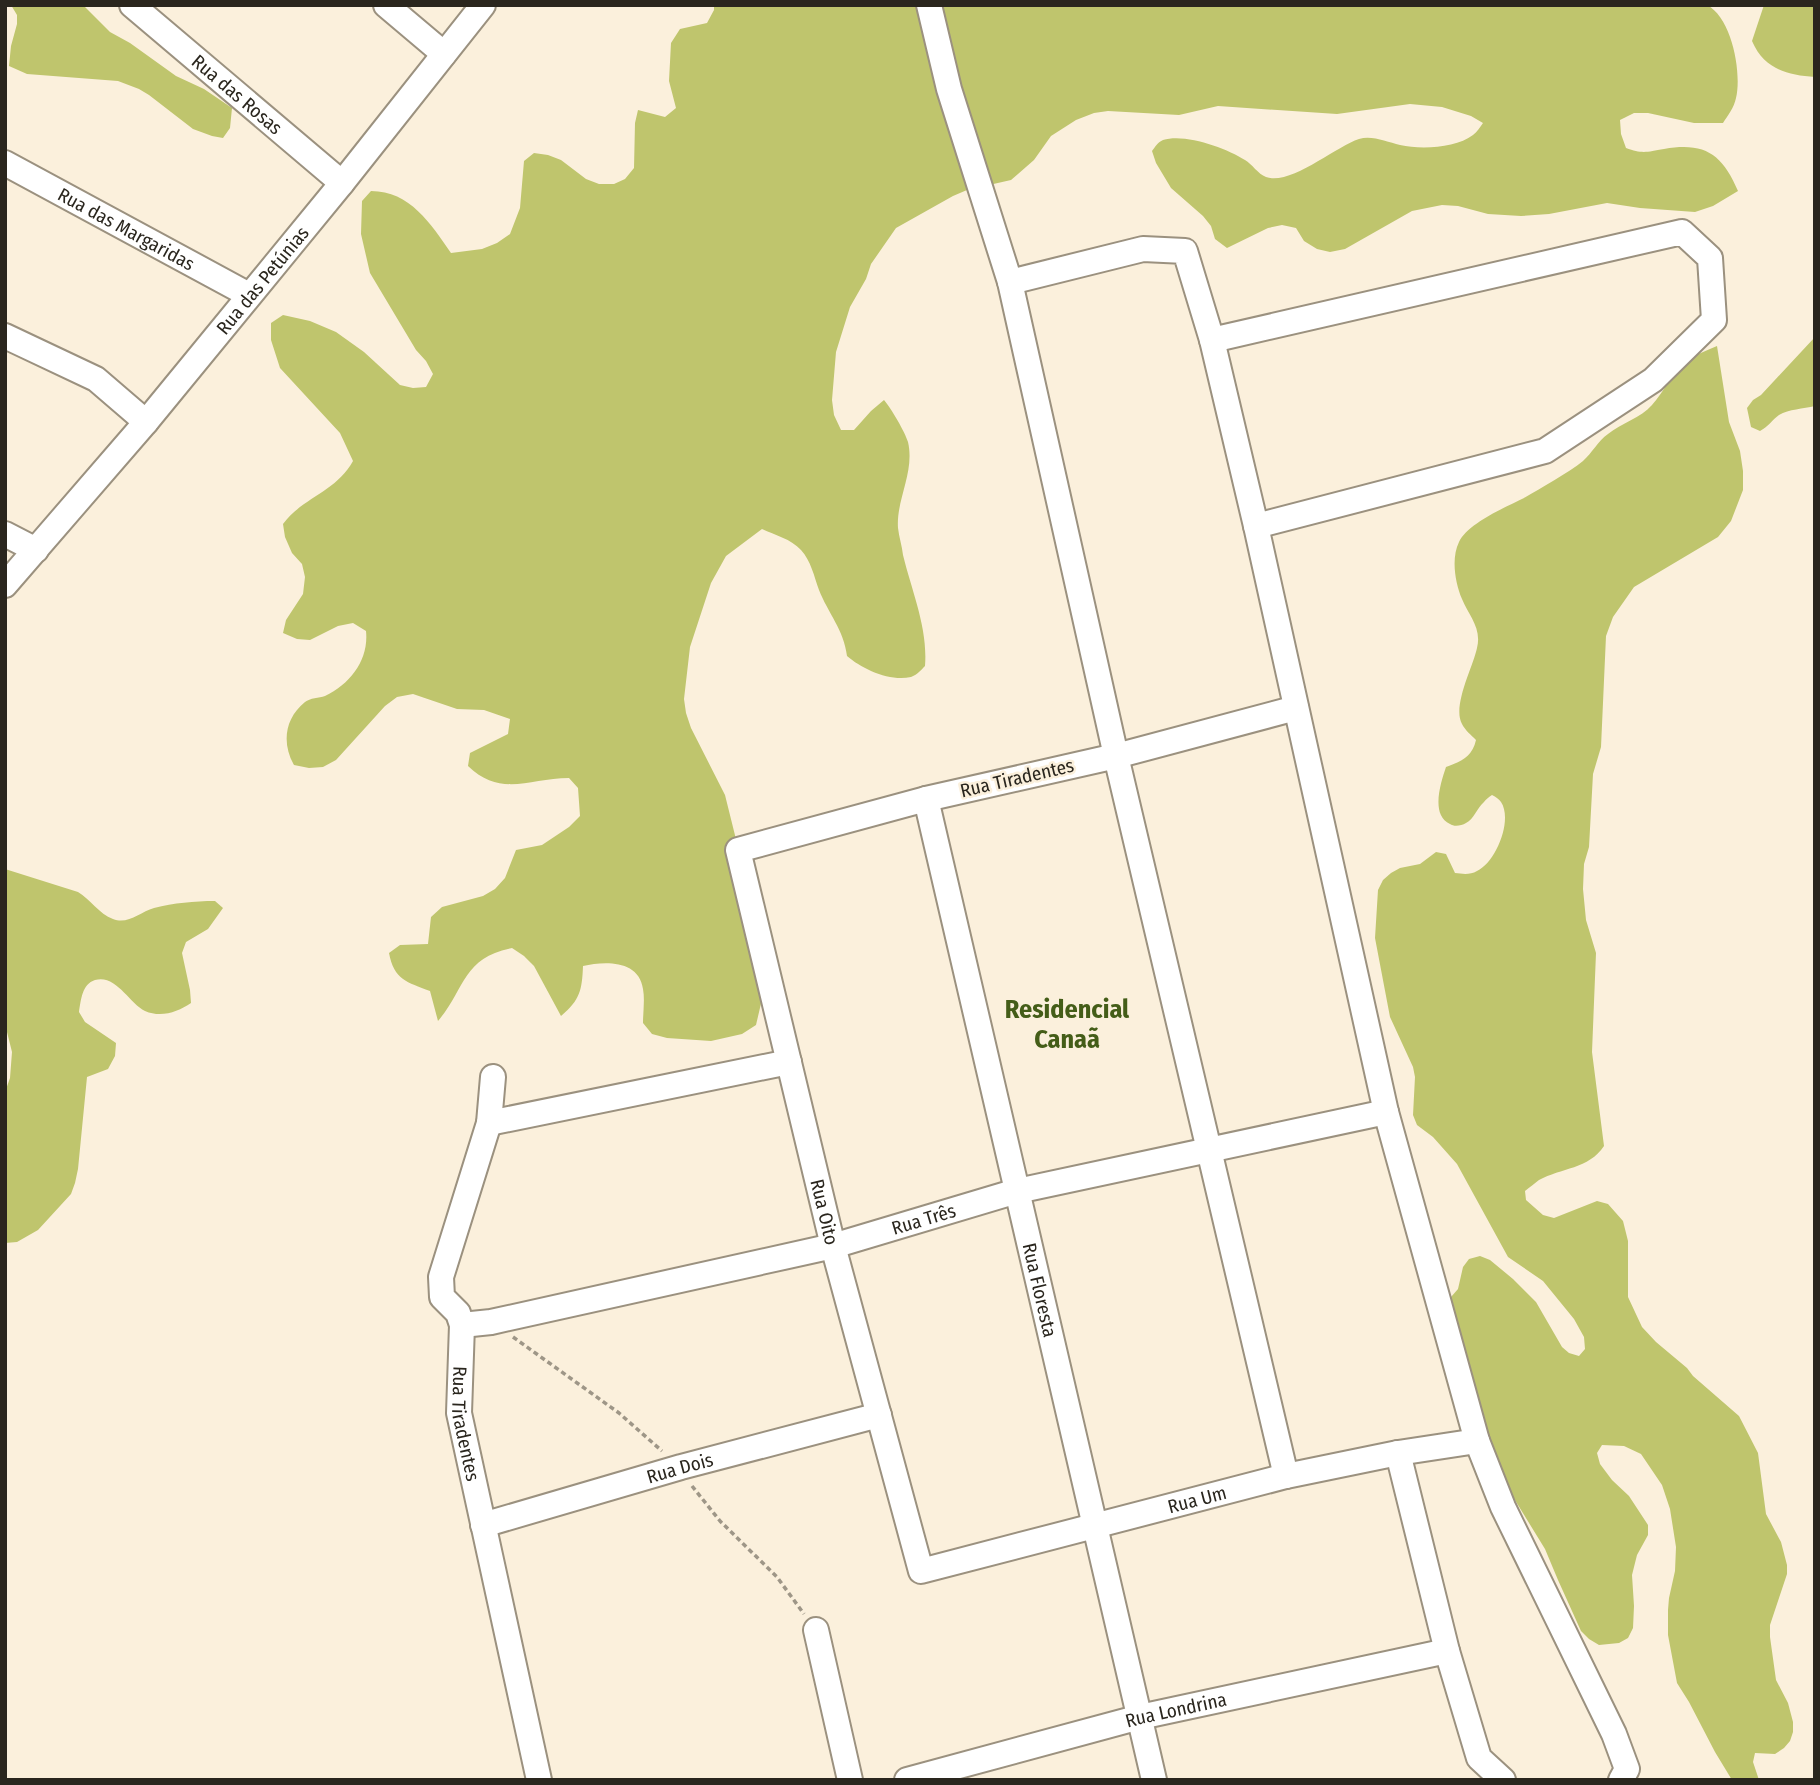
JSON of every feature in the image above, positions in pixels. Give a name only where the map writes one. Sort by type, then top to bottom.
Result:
[{"type":"street","name":"Rua das Rosas","points":[[132,5],[342,183]]},
{"type":"street","points":[[386,5],[444,54]]},
{"type":"street","name":"Rua das Petúnias","points":[[5,585],[146,422],[342,183],[483,5]]},
{"type":"street","points":[[929,5],[949,89],[1010,282],[1116,756],[1286,1476]]},
{"type":"street","name":"Rua das Margaridas","points":[[5,163],[249,295]]},
{"type":"street","points":[[1212,340],[1682,232],[1710,258],[1714,320],[1653,380],[1545,451],[1256,526]]},
{"type":"street","points":[[1010,282],[1143,249],[1185,251],[1212,340],[1256,526],[1386,1112],[1477,1441],[1503,1507],[1614,1734],[1627,1769],[1621,1780]]},
{"type":"street","points":[[5,336],[96,379],[146,422]]},
{"type":"street","points":[[5,534],[36,550]]},
{"type":"street","name":"Rua Tiradentes","points":[[738,850],[926,799],[1116,756],[1296,708]]},
{"type":"street","name":"Rua Floresta","points":[[926,799],[1154,1780]]},
{"type":"street","name":"Rua Oito","points":[[738,850],[833,1246],[921,1571]]},
{"type":"street","points":[[489,1123],[789,1062]]},
{"type":"street","points":[[462,1325],[458,1313],[442,1297],[441,1277],[489,1123],[493,1077]]},
{"type":"street","name":"Rua Três","points":[[462,1325],[491,1322],[833,1246],[1017,1191],[1386,1112]]},
{"type":"street","name":"Rua Tiradentes","points":[[462,1325],[459,1413],[539,1780]]},
{"type":"street","name":"Rua Dois","points":[[483,1525],[681,1467],[879,1416]]},
{"type":"street","name":"Rua Um","points":[[921,1571],[1286,1476],[1398,1453],[1477,1441]]},
{"type":"street","points":[[1398,1453],[1447,1651],[1479,1758],[1503,1780]]},
{"type":"street","points":[[816,1630],[850,1780]]},
{"type":"street","name":"Rua Londrina","points":[[907,1780],[1140,1717],[1447,1651]]},
{"type":"green space","points":[[11,5],[83,5],[110,32],[176,76],[204,89],[232,108],[230,128],[223,138],[193,129],[149,95],[118,81],[27,74],[9,66],[17,24],[17,15]]},
{"type":"green space","points":[[714,5],[1707,5],[1716,12],[1729,34],[1738,75],[1736,98],[1723,123],[1694,123],[1648,113],[1634,113],[1620,120],[1621,134],[1626,148],[1636,151],[1678,147],[1701,149],[1718,160],[1738,191],[1713,206],[1695,212],[1607,203],[1549,214],[1521,216],[1488,214],[1442,205],[1412,211],[1345,249],[1330,252],[1317,249],[1304,241],[1296,228],[1282,225],[1268,228],[1227,248],[1215,239],[1211,226],[1203,216],[1171,188],[1152,151],[1161,141],[1182,138],[1217,147],[1245,160],[1263,176],[1276,178],[1300,171],[1359,139],[1374,138],[1408,147],[1438,147],[1466,139],[1483,123],[1471,116],[1442,107],[1410,104],[1337,114],[1218,106],[1179,115],[1108,111],[1094,113],[1076,120],[1051,136],[1034,160],[1011,180],[967,190],[896,228],[871,264],[850,307],[836,352],[832,400],[834,415],[841,430],[854,430],[884,400],[898,420],[908,442],[909,464],[898,528],[922,624],[925,666],[911,677],[894,678],[868,670],[847,656],[839,630],[804,554],[793,543],[762,529],[726,556],[711,583],[690,647],[684,699],[686,713],[725,795],[766,960],[763,995],[756,1025],[742,1034],[711,1041],[667,1038],[652,1034],[643,1023],[644,993],[640,979],[628,968],[611,963],[583,966],[579,994],[561,1016],[534,966],[512,948],[496,952],[474,967],[438,1021],[430,991],[398,975],[389,953],[400,945],[428,944],[431,917],[442,907],[483,896],[495,889],[505,878],[516,850],[542,845],[569,827],[580,816],[578,788],[569,778],[504,784],[480,776],[468,766],[470,753],[508,734],[510,719],[484,710],[457,709],[413,694],[397,697],[385,706],[336,760],[323,767],[294,765],[287,740],[293,716],[305,702],[325,696],[350,678],[365,651],[366,631],[353,623],[338,626],[310,640],[297,639],[283,633],[286,620],[303,594],[305,577],[302,564],[292,553],[285,537],[283,524],[300,507],[338,480],[353,461],[340,433],[280,368],[271,340],[271,323],[283,315],[310,321],[336,332],[364,352],[400,385],[426,387],[433,374],[370,273],[361,234],[362,201],[371,191],[385,192],[408,203],[436,231],[451,253],[482,249],[510,234],[520,208],[524,161],[534,153],[561,160],[586,179],[599,184],[614,184],[625,179],[634,168],[638,110],[665,117],[676,108],[669,81],[671,43],[680,29],[707,23]]},
{"type":"green space","points":[[1764,5],[1815,5],[1815,77],[1778,69],[1757,51],[1752,41]]},
{"type":"green space","points":[[1815,337],[1815,406],[1783,413],[1760,431],[1751,427],[1747,408]]},
{"type":"green space","points":[[1717,346],[1729,422],[1740,451],[1743,490],[1731,521],[1718,537],[1634,587],[1613,617],[1606,636],[1601,747],[1593,774],[1589,847],[1584,864],[1583,889],[1586,920],[1596,953],[1592,1052],[1604,1146],[1598,1154],[1583,1164],[1547,1176],[1525,1191],[1526,1200],[1543,1215],[1554,1218],[1597,1201],[1608,1204],[1623,1221],[1628,1241],[1628,1297],[1642,1327],[1739,1416],[1758,1453],[1766,1514],[1781,1542],[1787,1565],[1787,1574],[1770,1625],[1770,1637],[1776,1680],[1788,1703],[1793,1722],[1790,1741],[1784,1748],[1775,1754],[1755,1753],[1753,1762],[1759,1780],[1732,1780],[1677,1683],[1668,1635],[1669,1598],[1675,1571],[1676,1547],[1670,1509],[1662,1485],[1641,1454],[1624,1446],[1602,1445],[1597,1453],[1600,1464],[1629,1496],[1648,1525],[1648,1535],[1637,1555],[1632,1575],[1633,1628],[1628,1638],[1619,1643],[1599,1645],[1581,1631],[1545,1549],[1502,1479],[1445,1322],[1463,1267],[1469,1259],[1480,1256],[1490,1260],[1536,1302],[1562,1347],[1569,1353],[1579,1356],[1585,1349],[1584,1337],[1574,1319],[1543,1281],[1508,1257],[1457,1164],[1433,1137],[1417,1125],[1413,1115],[1413,1067],[1390,1017],[1375,938],[1378,890],[1383,880],[1391,873],[1400,868],[1420,864],[1436,852],[1446,854],[1455,873],[1474,872],[1490,859],[1504,829],[1504,810],[1500,801],[1492,795],[1464,824],[1452,825],[1444,820],[1440,813],[1440,789],[1446,767],[1466,758],[1476,740],[1463,726],[1460,716],[1461,697],[1475,656],[1478,634],[1457,586],[1455,555],[1459,542],[1470,528],[1479,522],[1583,461],[1604,437],[1647,410],[1683,363]]},
{"type":"green space","points":[[5,869],[78,892],[103,914],[118,920],[129,919],[154,908],[184,903],[215,901],[223,908],[208,929],[186,942],[182,953],[191,1003],[186,1006],[169,1013],[151,1013],[139,1007],[109,981],[95,980],[87,985],[79,1012],[85,1022],[116,1043],[115,1056],[108,1069],[87,1077],[75,1183],[71,1194],[38,1230],[17,1242],[5,1243],[5,1092],[10,1078],[12,1052],[5,1024]]},
{"type":"district","name":"Residencial Canaã","points":[[1067,1024]]}]
